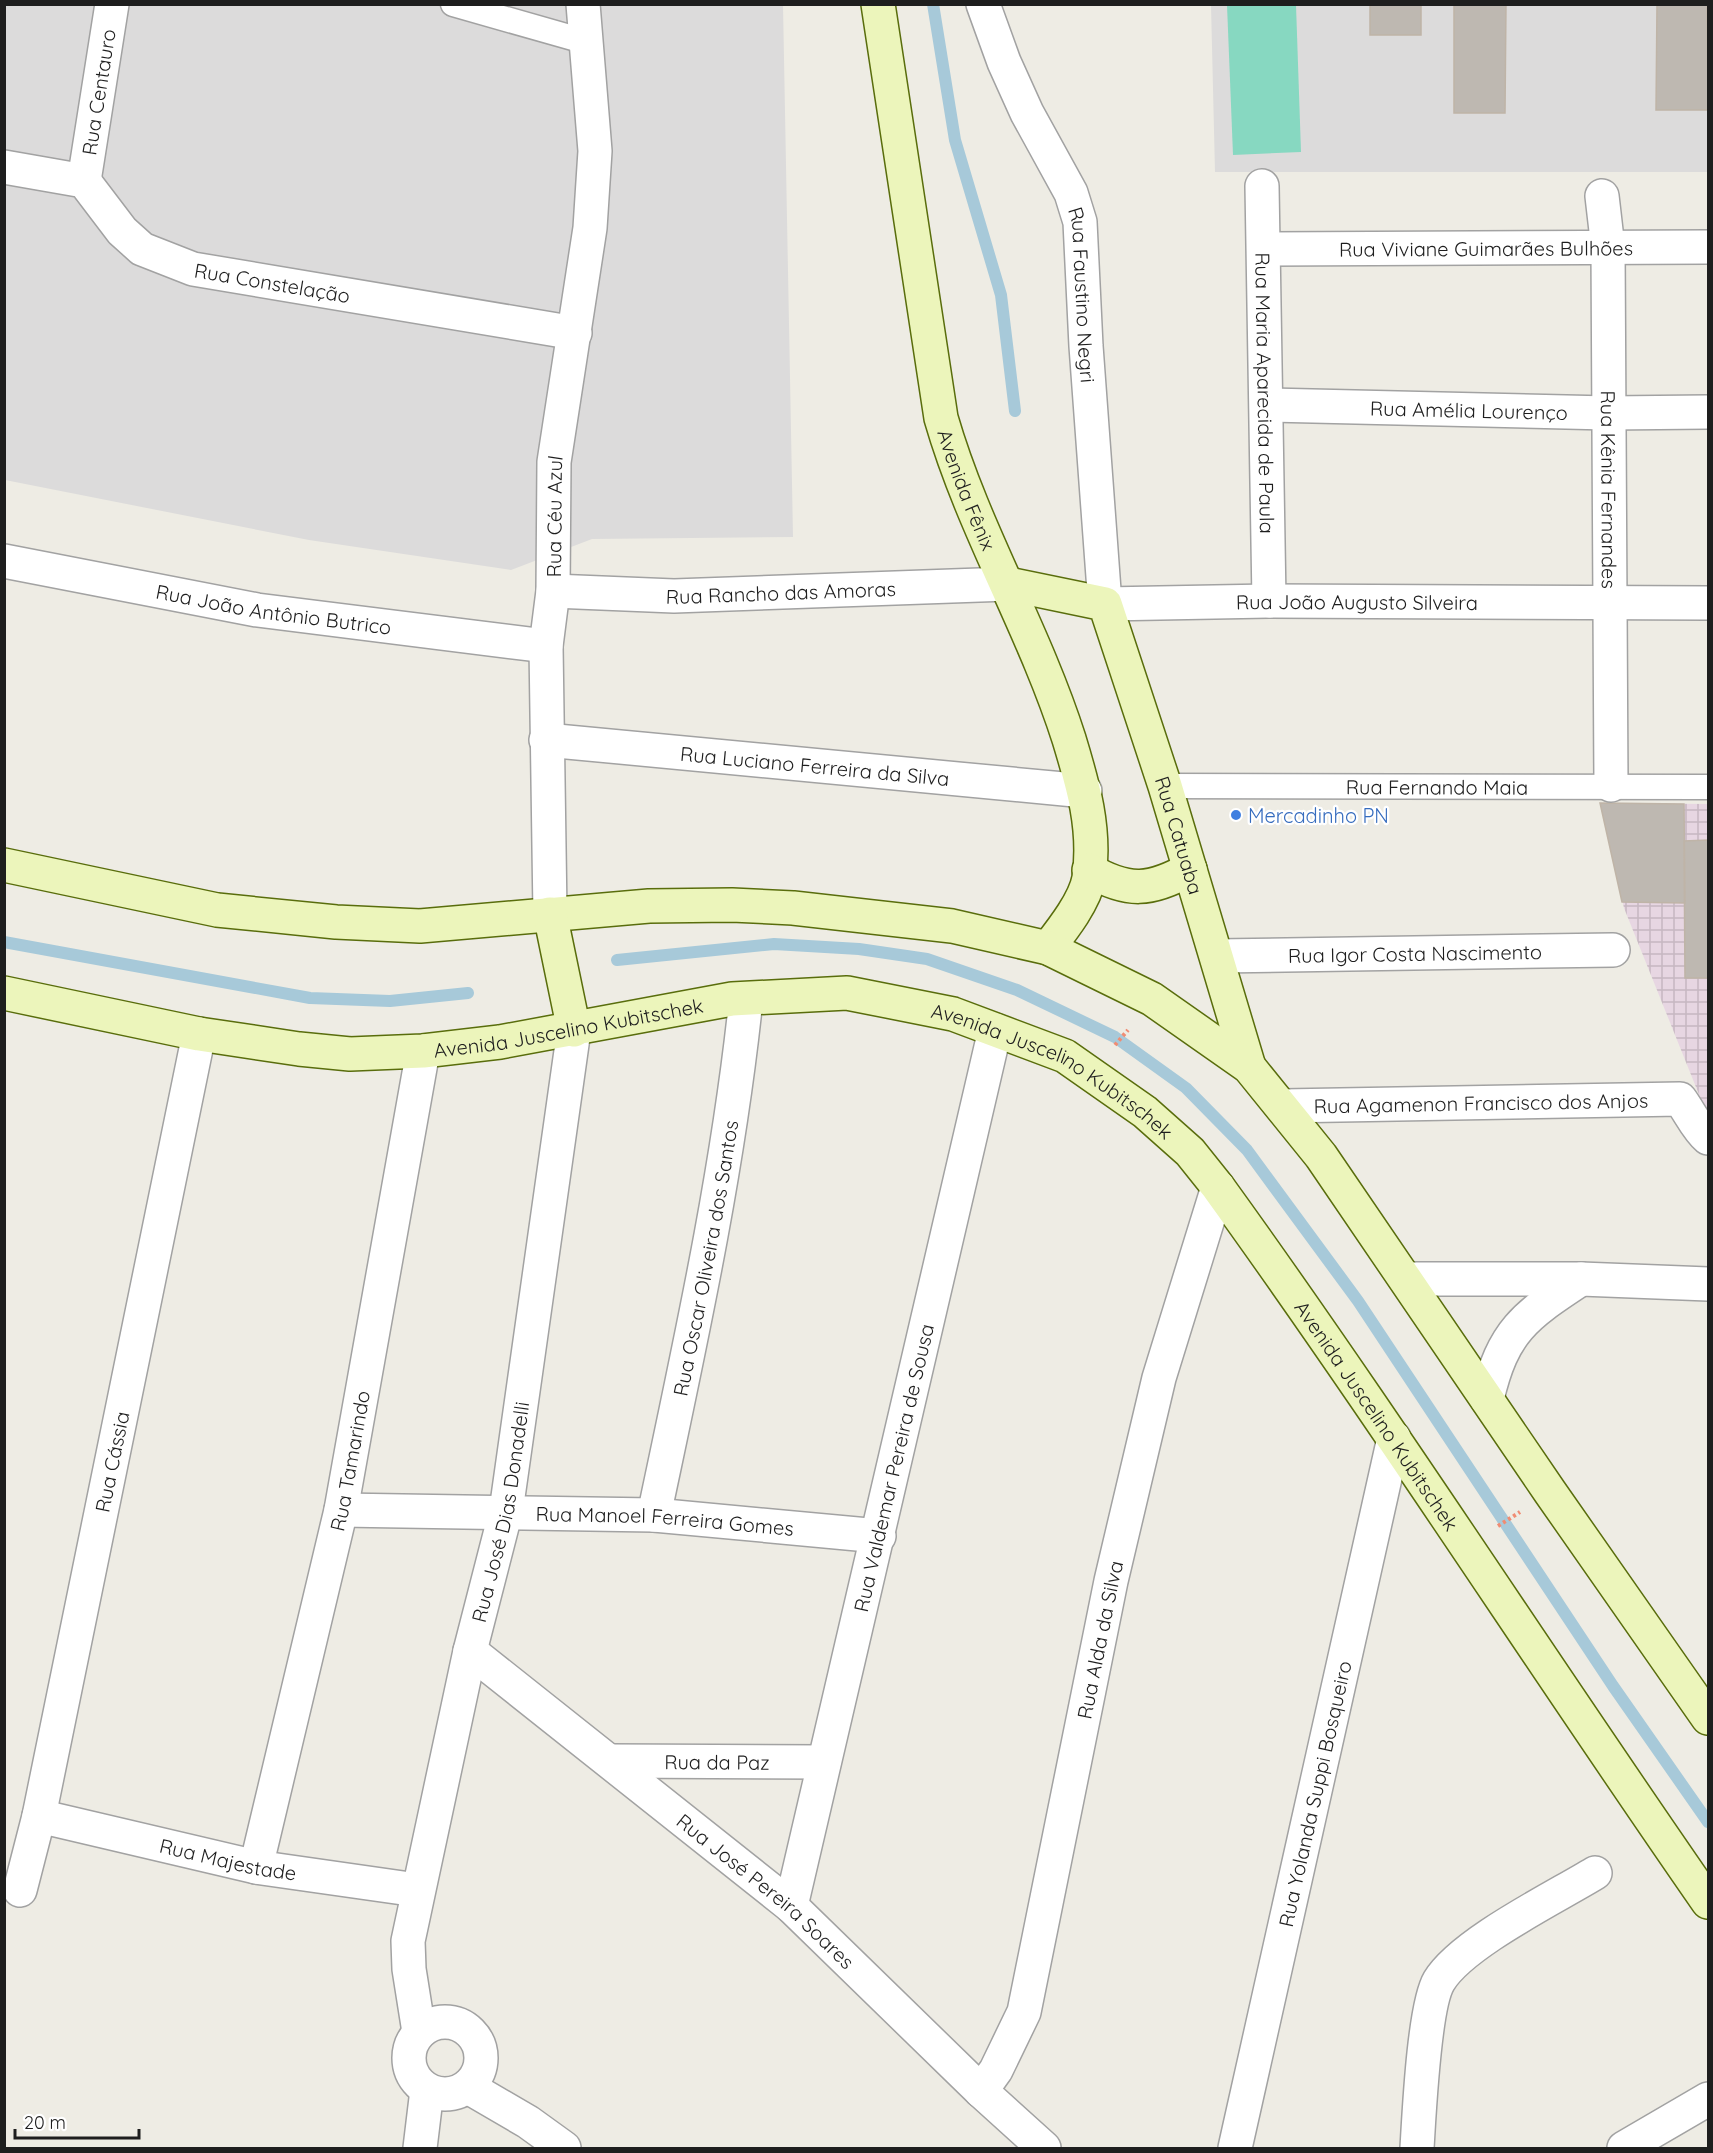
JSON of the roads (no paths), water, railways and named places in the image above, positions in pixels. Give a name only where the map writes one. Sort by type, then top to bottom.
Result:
[{"type":"street","name":"Rua Centauro","points":[[84,181],[112,4]]},
{"type":"street","name":"Rua Céu Azul","points":[[574,1030],[550,914],[546,646],[553,591],[554,462],[590,228],[595,151],[583,4]]},
{"type":"street","name":"Avenida Fênix","points":[[878,4],[941,418],[954,462],[1055,696],[1085,791],[1091,831],[1089,880],[1070,919],[1048,948]]},
{"type":"street","name":"Rua Faustino Negri","points":[[983,4],[1004,62],[1027,113],[1071,193],[1080,222],[1086,346],[1105,604]]},
{"type":"street","points":[[4,167],[84,181]]},
{"type":"street","name":"Rua Constelação","points":[[84,181],[122,231],[142,249],[193,269],[575,333]]},
{"type":"street","name":"Rua Maria Aparecida de Paula","points":[[1262,186],[1269,601]]},
{"type":"street","name":"Rua Kênia Fernandes","points":[[1602,196],[1608,248],[1611,785]]},
{"type":"street","name":"Rua Viviane Guimarães Bulhões","points":[[1264,249],[1708,247]]},
{"type":"street","name":"Rua Amélia Lourenço","points":[[1267,405],[1708,412]]},
{"type":"street","name":"Rua João Antônio Butrico","points":[[4,561],[256,610],[546,646]]},
{"type":"street","name":"Rua Rancho das Amoras","points":[[553,591],[674,596],[1008,584]]},
{"type":"street","name":"Rua João Augusto Silveira","points":[[1008,584],[1105,604],[1269,601],[1708,603]]},
{"type":"street","name":"Rua Catuaba","points":[[1105,604],[1165,786],[1249,1067]]},
{"type":"street","name":"Rua Luciano Ferreira da Silva","points":[[546,740],[1085,791]]},
{"type":"street","points":[[4,865],[217,910],[336,922],[420,926],[649,906],[732,905],[793,908],[952,926],[1048,948],[1152,999],[1249,1067],[1321,1155],[1708,1718]]},
{"type":"street","points":[[1089,870],[1113,884],[1140,888],[1167,882],[1190,869]]},
{"type":"street","name":"Rua Igor Costa Nascimento","points":[[1217,956],[1613,950]]},
{"type":"street","name":"Avenida Juscelino Kubitschek","points":[[4,993],[199,1034],[350,1054],[423,1051],[574,1030],[732,999],[847,993],[953,1014],[1065,1056],[1145,1112],[1190,1152],[1218,1187],[1394,1438],[1577,1714],[1708,1902]]},
{"type":"street","name":"Rua Oscar Oliveira dos Santos","points":[[654,1515],[726,1153],[737,1089],[746,999]]},
{"type":"street","name":"Rua José Dias Donadelli","points":[[427,2027],[412,1990],[408,1941],[417,1890],[470,1651],[506,1510],[574,1030]]},
{"type":"street","name":"Rua Valdemar Pereira de Sousa","points":[[791,1906],[995,1030]]},
{"type":"street","name":"Rua Cássia","points":[[20,1890],[39,1816],[199,1034]]},
{"type":"street","name":"Rua Tamarindo","points":[[256,1867],[341,1510],[423,1051]]},
{"type":"street","name":"Rua Agamenon Francisco dos Anjos","points":[[1283,1106],[1680,1100],[1694,1117],[1702,1133],[1708,1138]]},
{"type":"street","name":"Rua Alda da Silva","points":[[981,2091],[996,2070],[1024,2012],[1111,1581],[1159,1378],[1218,1187]]},
{"type":"street","points":[[1406,1279],[1581,1279],[1708,1284]]},
{"type":"street","points":[[1487,1399],[1495,1366],[1516,1327],[1581,1279]]},
{"type":"street","name":"Rua Yolanda Suppi Bosqueiro","points":[[1235,2148],[1394,1438]]},
{"type":"street","name":"Rua Manoel Ferreira Gomes","points":[[341,1510],[506,1510],[654,1515],[879,1536]]},
{"type":"street","name":"Rua José Pereira Soares","points":[[470,1651],[791,1906],[981,2091],[1044,2148]]},
{"type":"street","name":"Rua da Paz","points":[[611,1761],[825,1762]]},
{"type":"street","name":"Rua Majestade","points":[[39,1816],[256,1867],[417,1890]]},
{"type":"street","points":[[1417,2148],[1423,2073],[1437,1984],[1450,1964],[1474,1946],[1595,1873]]},
{"type":"street","points":[[420,2147],[456,2085],[482,2050],[472,2032],[456,2022],[427,2027],[409,2052],[412,2074],[456,2085],[528,2122],[564,2148]]},
{"type":"street","points":[[1624,2148],[1708,2099]]},
{"type":"lane","points":[[453,4],[587,42]]},
{"type":"lane","name":"Rua Fernando Maia","points":[[1165,786],[1611,785],[1708,787]]},
{"type":"waterway","points":[[933,4],[955,140],[1001,295],[1015,411]]},
{"type":"waterway","points":[[4,942],[310,998],[390,1001],[468,993]]},
{"type":"waterway","points":[[617,960],[774,944],[859,949],[927,959],[1017,990],[1115,1037],[1186,1088],[1247,1150],[1358,1301],[1613,1686],[1708,1822]]},
{"type":"place","name":"Mercadinho PN","points":[[1236,815]]}]
